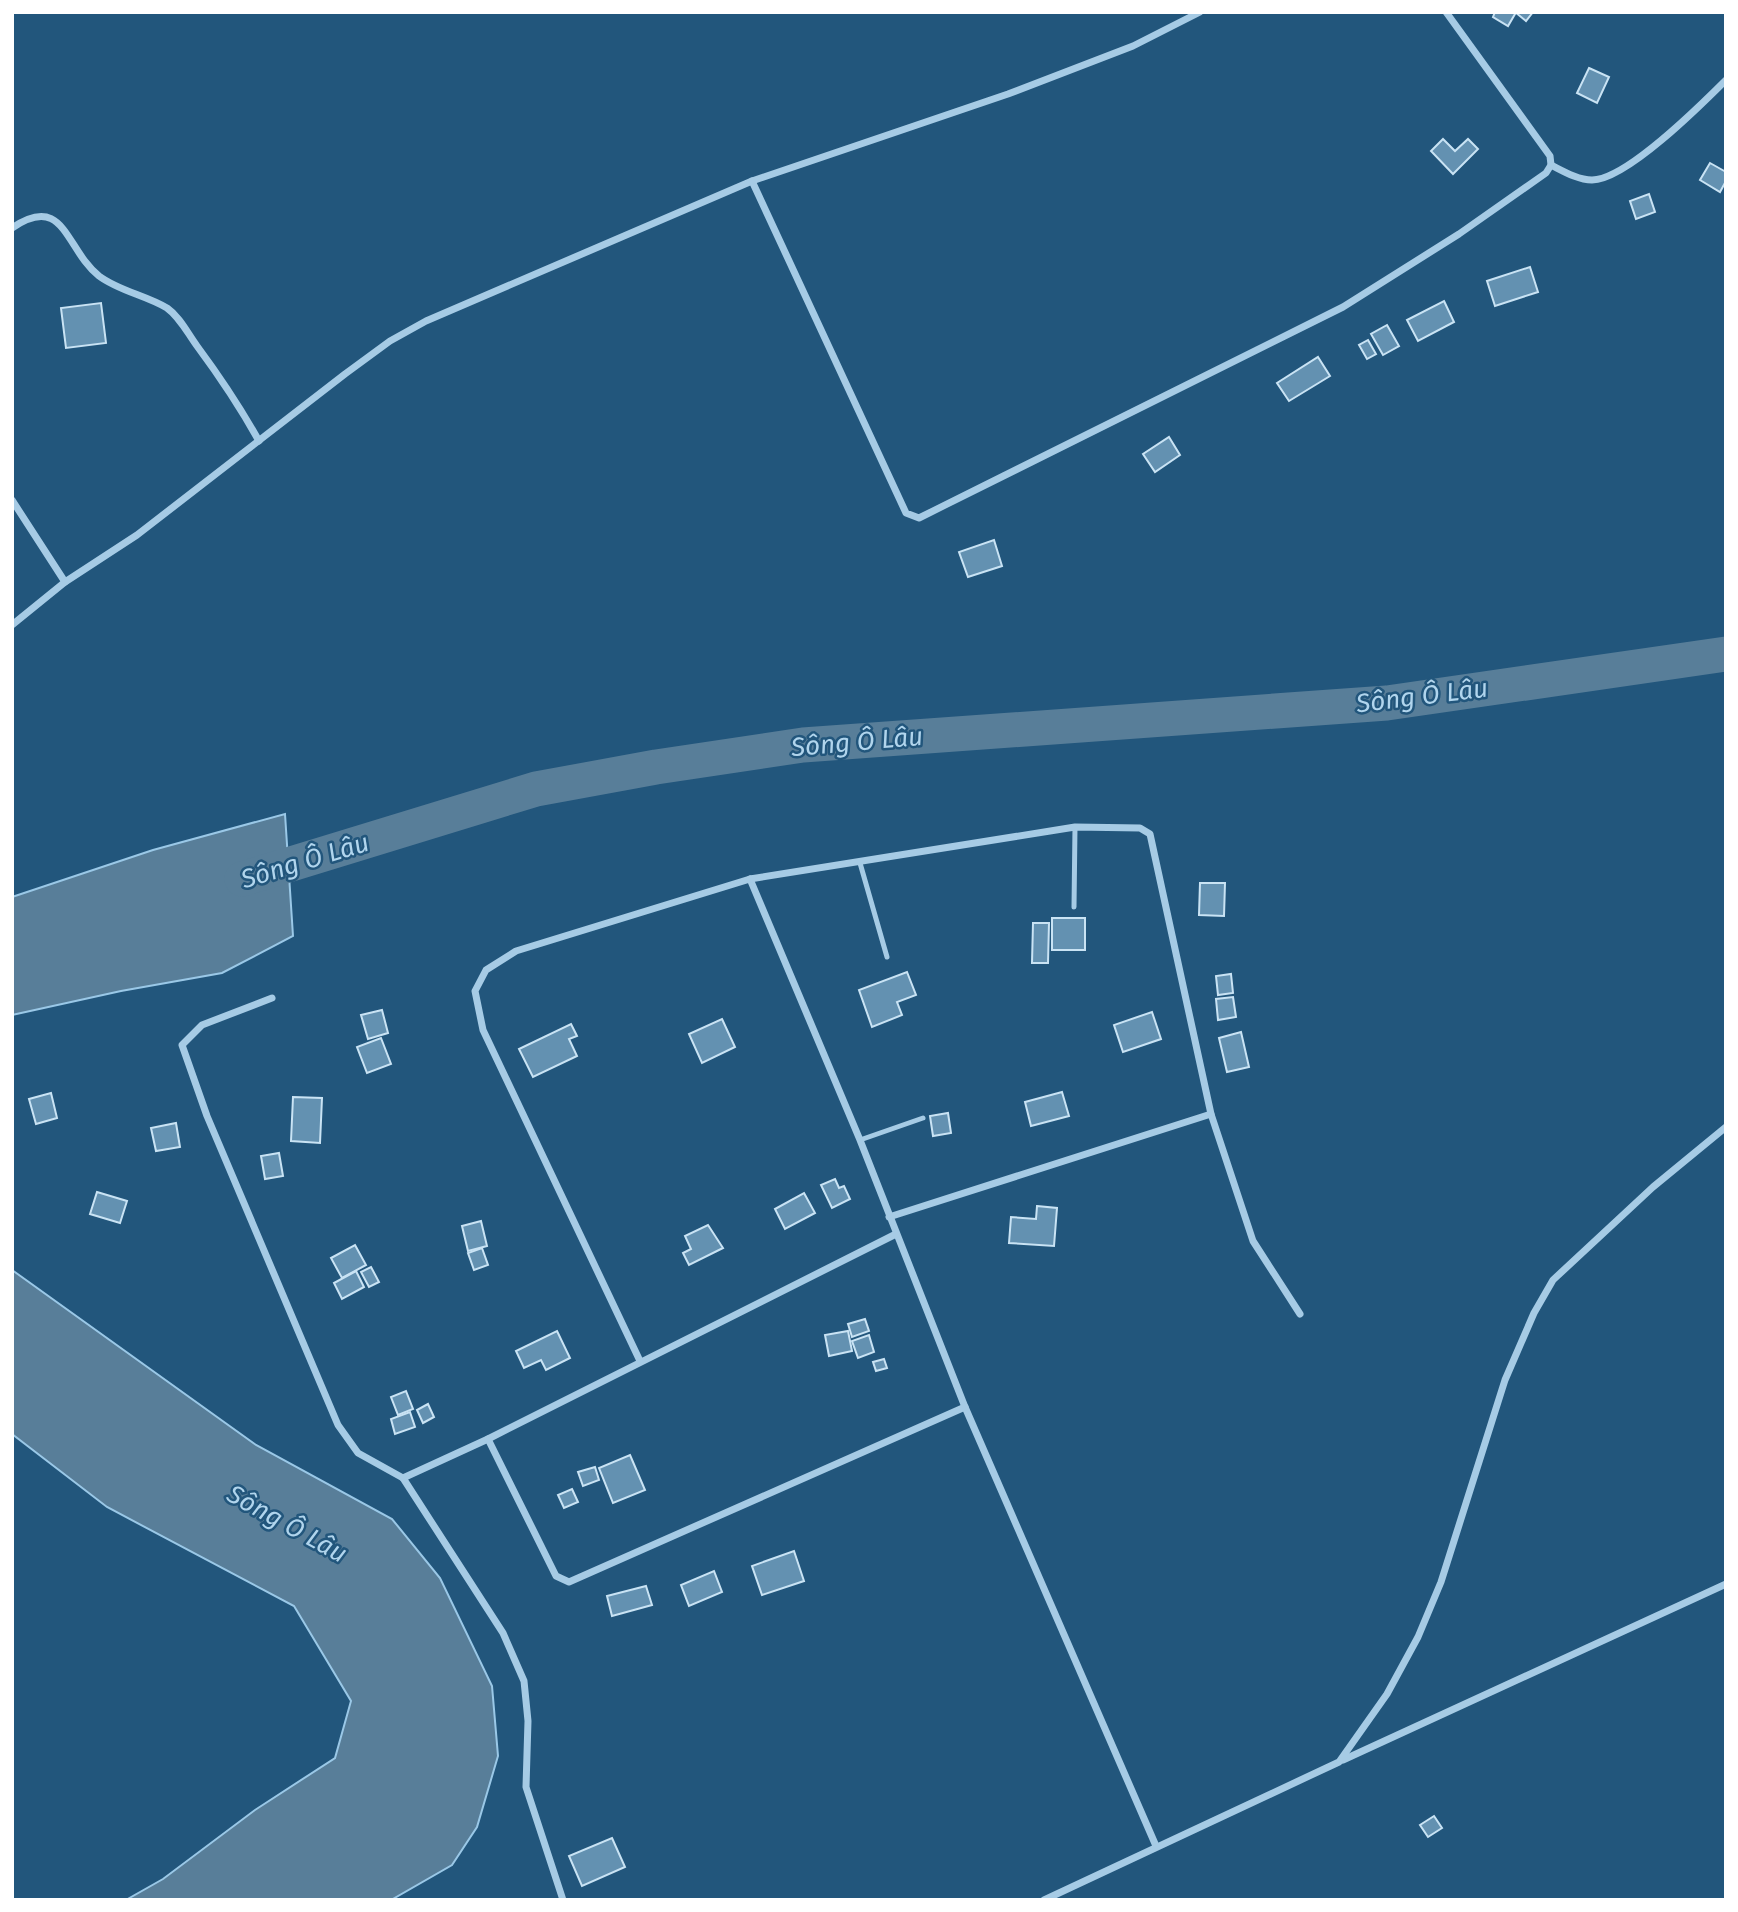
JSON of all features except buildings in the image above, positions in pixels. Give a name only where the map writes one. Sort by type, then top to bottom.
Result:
[{"type":"street","points":[[12,625],[65,582],[137,536],[381,348],[426,321],[752,181],[1008,94],[1133,46],[1199,12]]},
{"type":"street","points":[[752,181],[906,513],[919,518],[1343,307],[1459,234],[1546,173],[1551,165],[1550,156],[1446,12]]},
{"type":"street","points":[[1551,165],[1585,179],[1601,178],[1666,137],[1726,80]]},
{"type":"street","points":[[12,228],[33,216],[48,215],[60,225],[83,260],[99,276],[170,311],[230,388],[259,441]]},
{"type":"street","points":[[12,500],[65,582]]},
{"type":"street","points":[[640,1362],[483,1030],[475,991],[486,970],[516,951],[750,879],[1075,827],[1140,828],[1150,834],[1211,1114],[1253,1241],[1300,1314]]},
{"type":"street","points":[[750,879],[860,1140],[965,1407],[1156,1846]]},
{"type":"street","points":[[272,998],[202,1025],[182,1045],[206,1116],[338,1425],[358,1453],[403,1478],[503,1633],[524,1681],[528,1721],[527,1787],[563,1900]]},
{"type":"street","points":[[889,1217],[1211,1114]]},
{"type":"street","points":[[1339,1762],[1387,1694],[1418,1637],[1441,1582],[1505,1380],[1534,1312],[1553,1280],[1653,1187],[1726,1127]]},
{"type":"street","points":[[403,1478],[488,1439],[896,1234]]},
{"type":"street","points":[[488,1439],[556,1576],[569,1582],[965,1407]]},
{"type":"street","points":[[1045,1900],[1156,1846],[1726,1584]]},
{"type":"lane","points":[[1074,907],[1075,827]]},
{"type":"lane","points":[[860,863],[887,957]]},
{"type":"lane","points":[[860,1140],[923,1118]]},
{"type":"water","points":[[285,814],[293,936],[222,973],[121,991],[12,1015],[12,897],[153,850]]},
{"type":"water","points":[[12,1270],[256,1445],[392,1519],[440,1578],[492,1686],[498,1756],[477,1827],[452,1865],[391,1900],[126,1900],[163,1879],[255,1810],[335,1758],[351,1701],[294,1606],[107,1507],[12,1434]]},
{"type":"waterway","name":"Sông Ô Lâu","points":[[242,879],[536,789],[656,767],[803,745],[1387,703],[1726,654]]}]
